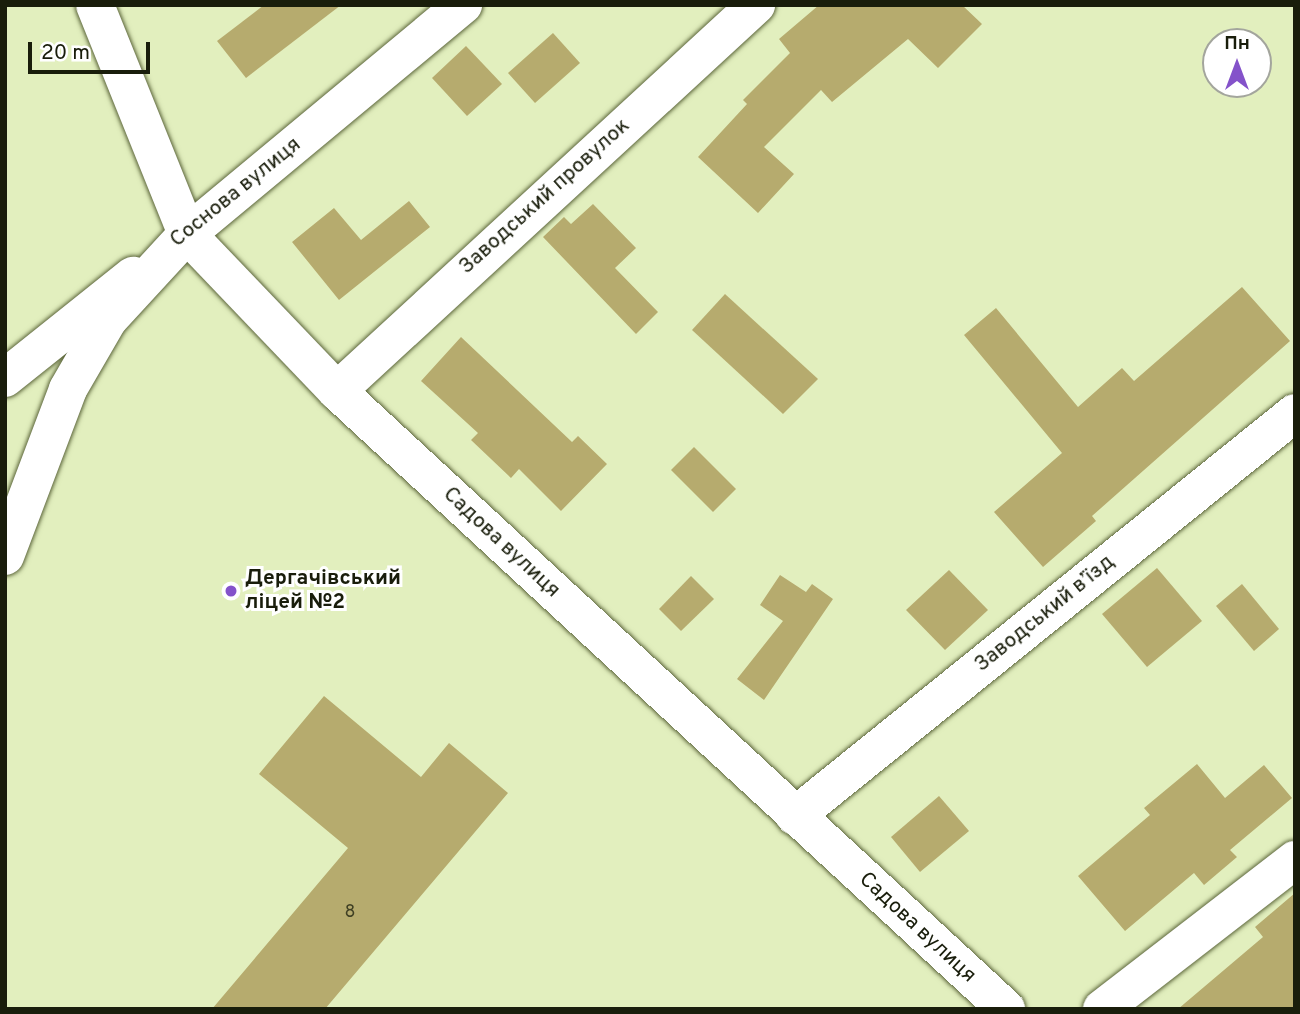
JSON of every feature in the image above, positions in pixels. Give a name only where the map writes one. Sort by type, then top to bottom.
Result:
[{"type":"street","name":"Садова вулиця","points":[[95,5],[187,233],[337,391],[1006,1009]]},
{"type":"street","name":"Соснова вулиця","points":[[5,378],[187,233],[463,5]]},
{"type":"street","name":"Заводський провулок","points":[[337,391],[756,5]]},
{"type":"street","points":[[5,556],[68,389],[108,320],[187,233]]},
{"type":"street","name":"Заводський в’їзд","points":[[795,816],[1295,413]]},
{"type":"street","points":[[1102,1009],[1295,860]]},
{"type":"building","points":[[264,5],[341,5],[246,78],[217,41]]},
{"type":"building","points":[[819,5],[962,5],[982,24],[938,68],[908,39],[832,102],[821,90],[764,147],[794,174],[758,213],[698,157],[747,104],[743,100],[790,53],[779,39]]},
{"type":"building","points":[[553,33],[580,63],[535,103],[508,73]]},
{"type":"building","points":[[466,46],[502,84],[467,116],[432,78]]},
{"type":"building","points":[[409,201],[430,227],[339,300],[292,242],[334,208],[361,240]]},
{"type":"building","points":[[593,204],[636,248],[615,268],[658,312],[636,334],[543,237],[564,217],[571,224]]},
{"type":"building","points":[[1242,287],[1290,341],[1092,516],[1096,521],[1043,567],[994,512],[1062,453],[964,335],[996,308],[1078,407],[1122,368],[1134,381]]},
{"type":"building","points":[[725,294],[818,379],[783,414],[692,330]]},
{"type":"building","points":[[461,337],[572,442],[578,436],[607,464],[561,511],[519,469],[511,478],[471,440],[478,433],[421,381]]},
{"type":"building","points":[[694,447],[736,489],[713,512],[671,470]]},
{"type":"building","points":[[1157,568],[1202,621],[1147,667],[1102,614]]},
{"type":"building","points":[[949,570],[988,610],[945,650],[906,610]]},
{"type":"building","points":[[780,575],[806,592],[812,584],[833,599],[764,700],[737,679],[783,621],[760,605]]},
{"type":"building","points":[[691,576],[714,599],[681,631],[659,609]]},
{"type":"building","points":[[1242,584],[1279,629],[1254,651],[1216,606]]},
{"type":"building","points":[[324,696],[421,777],[449,743],[508,793],[325,1009],[212,1009],[348,848],[259,774]]},
{"type":"building","points":[[1197,764],[1225,798],[1264,765],[1292,798],[1230,850],[1237,857],[1204,885],[1194,873],[1125,931],[1078,876],[1150,815],[1144,808]]},
{"type":"building","points":[[939,796],[969,831],[920,872],[891,837]]},
{"type":"building","points":[[1295,893],[1295,1009],[1178,1009],[1263,937],[1255,927]]},
{"type":"place","name":"Дергачівський ліцей №2","points":[[231,591]]}]
